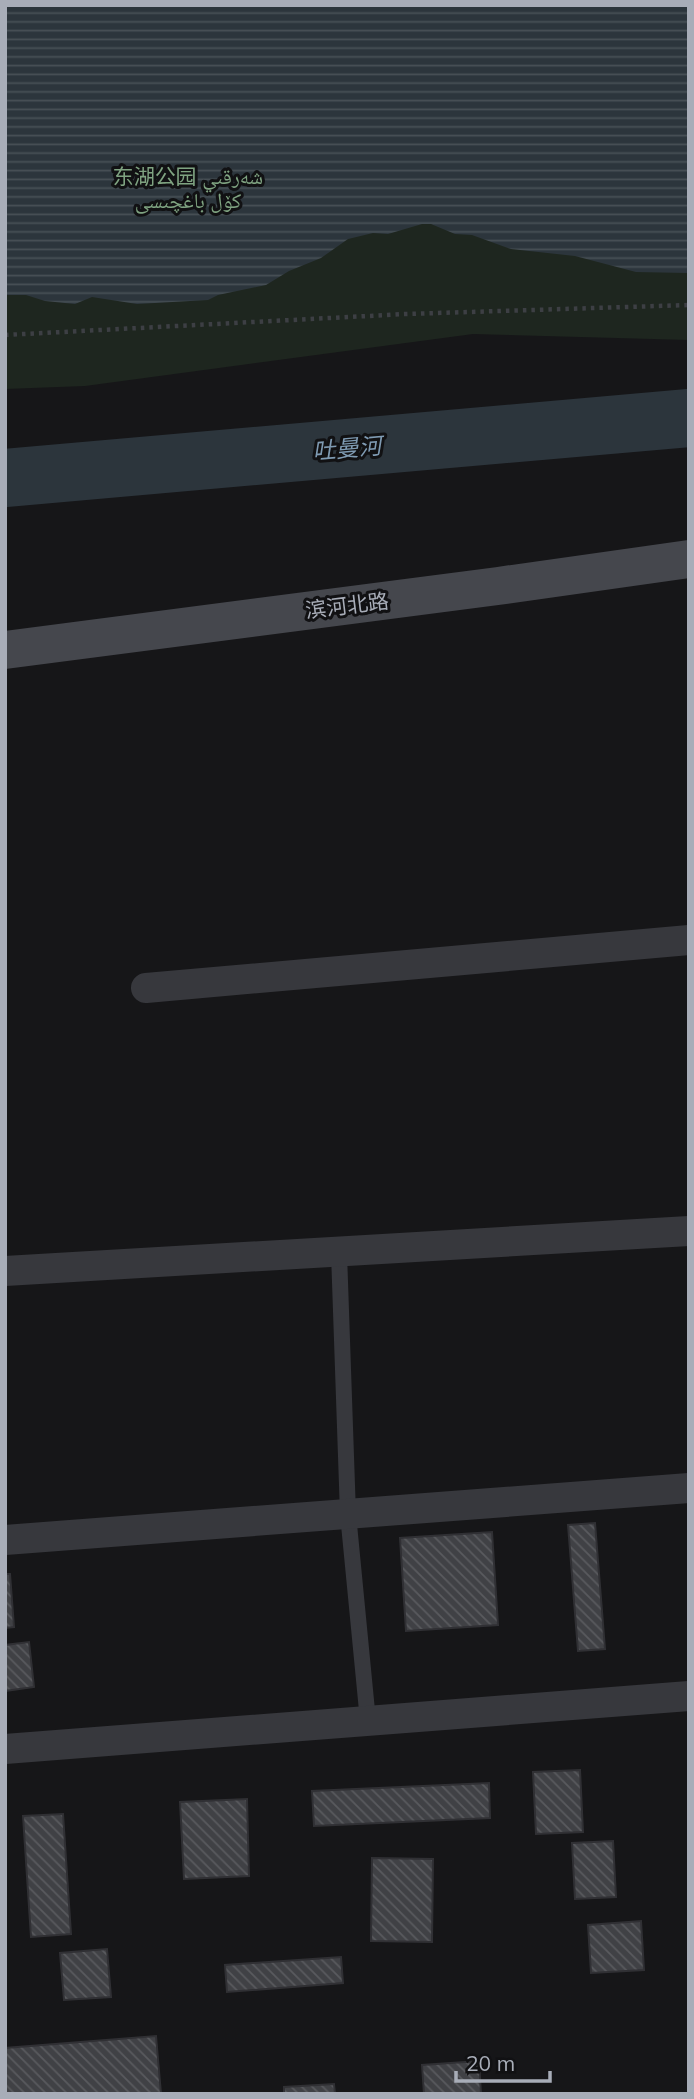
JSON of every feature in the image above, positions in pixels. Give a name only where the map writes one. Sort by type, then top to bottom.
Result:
[{"type":"main road","name":"滨河北路","points":[[5,650],[689,559]]},
{"type":"street","points":[[146,988],[689,940]]},
{"type":"street","points":[[5,1271],[689,1231]]},
{"type":"street","points":[[5,1540],[689,1488]]},
{"type":"street","points":[[5,1749],[689,1696]]},
{"type":"lane","points":[[339,1253],[348,1514],[369,1721]]},
{"type":"path","points":[[5,335],[407,314],[689,305]]},
{"type":"green space","name":"东湖公园 شەرقىي كۆل باغچىسى","points":[[5,5],[689,5],[689,340],[473,334],[85,386],[5,389]]},
{"type":"shaded area","name":"东湖公园 شەرقىي كۆل باغچىسى","points":[[5,5],[689,5],[689,273],[636,272],[575,256],[511,249],[472,235],[455,234],[431,224],[422,224],[388,234],[373,233],[348,239],[321,258],[289,271],[266,285],[218,295],[208,300],[137,304],[92,297],[75,304],[45,301],[26,295],[5,295]]},
{"type":"building","points":[[595,1523],[605,1649],[578,1651],[568,1525]]},
{"type":"building","points":[[492,1532],[498,1625],[406,1631],[400,1538]]},
{"type":"building","points":[[5,1574],[10,1574],[14,1627],[5,1628]]},
{"type":"building","points":[[29,1642],[34,1687],[5,1691],[5,1645]]},
{"type":"building","points":[[580,1770],[583,1832],[536,1834],[533,1772]]},
{"type":"building","points":[[489,1783],[490,1818],[314,1826],[312,1791]]},
{"type":"building","points":[[247,1799],[249,1876],[184,1879],[180,1802]]},
{"type":"building","points":[[63,1814],[71,1934],[31,1937],[23,1816]]},
{"type":"building","points":[[613,1841],[616,1897],[575,1899],[572,1843]]},
{"type":"building","points":[[372,1858],[433,1859],[432,1942],[371,1941]]},
{"type":"building","points":[[641,1921],[644,1970],[591,1973],[588,1925]]},
{"type":"building","points":[[107,1949],[111,1997],[64,2000],[60,1953]]},
{"type":"building","points":[[341,1957],[343,1983],[227,1992],[225,1965]]},
{"type":"building","points":[[156,2036],[161,2094],[5,2094],[5,2048]]},
{"type":"building","points":[[479,2061],[481,2094],[424,2094],[422,2065]]},
{"type":"building","points":[[334,2084],[335,2094],[284,2094],[284,2087]]},
{"type":"waterway","name":"吐曼河","points":[[5,478],[689,418]]}]
